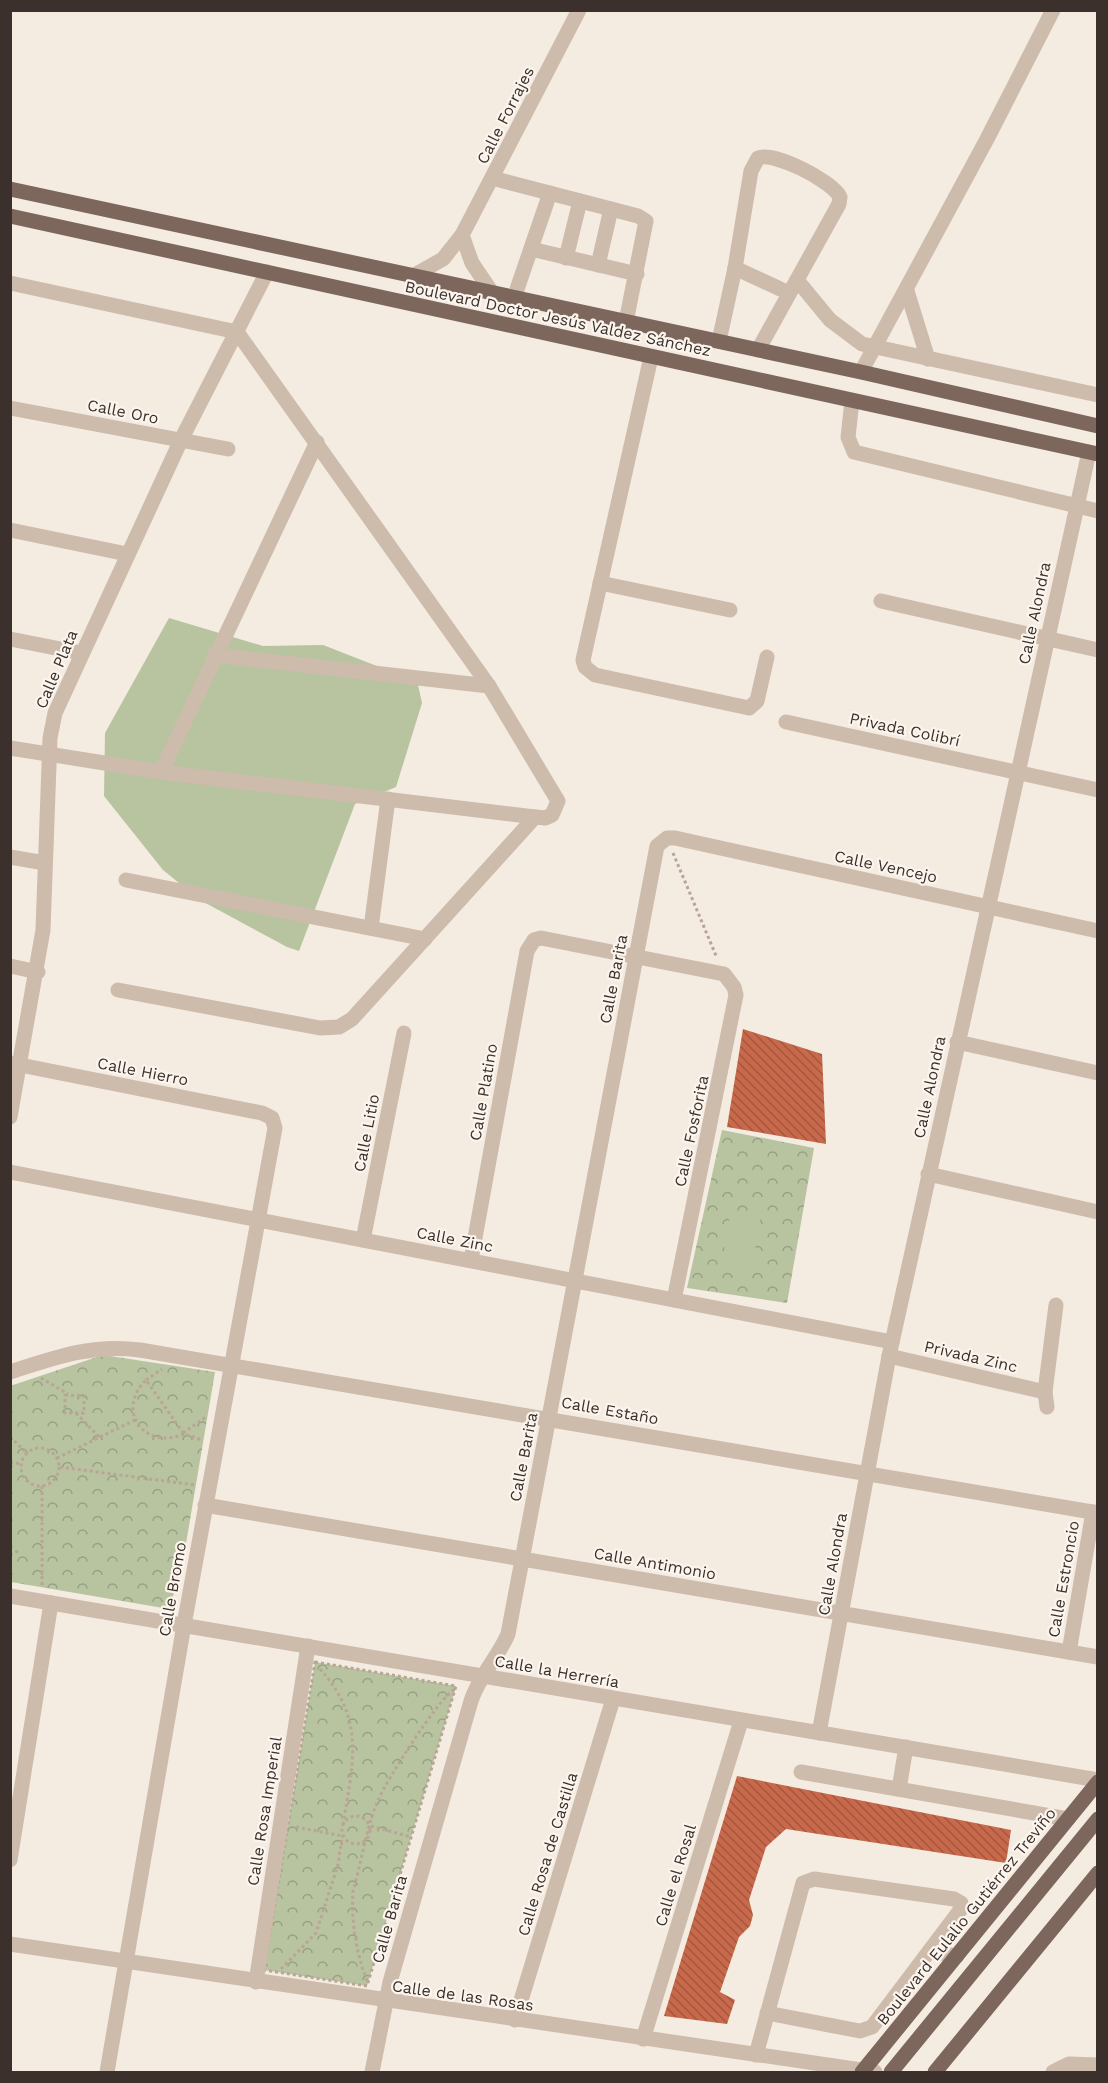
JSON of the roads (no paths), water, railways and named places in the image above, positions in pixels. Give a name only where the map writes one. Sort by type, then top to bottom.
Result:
[{"type":"main road","name":"Boulevard Doctor Jesús Valdez Sánchez","points":[[10,189],[861,372],[1098,426]]},
{"type":"main road","name":"Boulevard Doctor Jesús Valdez Sánchez","points":[[10,216],[1093,453]]},
{"type":"main road","name":"Boulevard Eulalio Gutiérrez Treviño","points":[[867,2072],[1098,1781]]},
{"type":"main road","points":[[891,2073],[1098,1819]]},
{"type":"main road","points":[[935,2073],[1098,1873]]},
{"type":"street","name":"Calle Forrajes","points":[[411,277],[443,259],[462,235],[579,10]]},
{"type":"street","points":[[861,372],[907,291],[1053,10]]},
{"type":"street","points":[[719,342],[735,268],[751,171],[758,158],[770,156],[831,186],[840,196],[839,204],[758,350]]},
{"type":"street","points":[[492,178],[611,209],[646,221],[626,322]]},
{"type":"street","points":[[514,298],[550,193]]},
{"type":"street","points":[[566,258],[580,201]]},
{"type":"street","points":[[598,265],[611,209]]},
{"type":"street","points":[[462,235],[472,263],[493,294]]},
{"type":"street","points":[[531,249],[637,274]]},
{"type":"street","points":[[735,268],[793,287],[852,338],[874,348],[1098,395]]},
{"type":"street","name":"Calle Plata","points":[[10,1117],[15,1064],[38,972],[45,905],[49,755],[55,713],[127,554],[267,272]]},
{"type":"street","points":[[10,283],[237,332],[489,686],[558,801],[552,815],[545,818],[161,772],[10,748]]},
{"type":"street","points":[[907,291],[928,359]]},
{"type":"street","points":[[651,357],[583,660],[585,667],[595,675],[749,708],[757,700],[766,657]]},
{"type":"street","points":[[852,401],[848,437],[854,452],[1098,512]]},
{"type":"street","name":"Calle Oro","points":[[10,408],[228,449]]},
{"type":"street","points":[[161,772],[214,655],[317,442]]},
{"type":"street","name":"Calle Alondra","points":[[819,1733],[891,1349],[928,1174],[1076,507],[1093,453]]},
{"type":"street","points":[[10,530],[127,554]]},
{"type":"street","points":[[600,583],[730,610]]},
{"type":"street","points":[[881,602],[1098,650]]},
{"type":"street","points":[[10,639],[81,653]]},
{"type":"street","points":[[214,655],[489,686]]},
{"type":"street","name":"Privada Colibrí","points":[[786,722],[1098,790]]},
{"type":"street","points":[[371,928],[387,799]]},
{"type":"street","points":[[118,990],[332,1029],[352,1019],[535,817]]},
{"type":"street","name":"Calle Vencejo","points":[[667,838],[1098,931]]},
{"type":"street","name":"Calle Barita","points":[[372,2073],[385,2001],[471,1701],[482,1677],[501,1650],[508,1634],[655,852],[657,846],[667,838]]},
{"type":"street","points":[[10,857],[45,862]]},
{"type":"street","points":[[126,880],[424,939]]},
{"type":"street","name":"Calle Platino","points":[[471,1260],[527,951],[534,940],[541,938],[635,955]]},
{"type":"street","name":"Calle Fosforita","points":[[635,955],[724,974],[734,987],[736,1003],[674,1300]]},
{"type":"street","points":[[10,966],[38,972]]},
{"type":"street","name":"Calle Litio","points":[[363,1240],[404,1033]]},
{"type":"street","points":[[957,1042],[1098,1073]]},
{"type":"street","name":"Calle Hierro","points":[[15,1064],[268,1115]]},
{"type":"street","name":"Calle Bromo","points":[[108,2073],[184,1625],[275,1128],[275,1122],[268,1115]]},
{"type":"street","name":"Calle Zinc","points":[[10,1172],[674,1300],[891,1349]]},
{"type":"street","points":[[928,1174],[1098,1212]]},
{"type":"street","name":"Privada Zinc","points":[[891,1349],[1046,1399],[1056,1305]]},
{"type":"street","name":"Calle Estaño","points":[[10,1372],[76,1351],[101,1347],[140,1350],[1095,1512]]},
{"type":"street","name":"Calle Antimonio","points":[[206,1505],[1098,1657]]},
{"type":"street","name":"Calle Estroncio","points":[[1069,1652],[1095,1512]]},
{"type":"street","name":"Calle la Herrería","points":[[10,1596],[1098,1781]]},
{"type":"street","points":[[10,1860],[51,1603]]},
{"type":"street","name":"Calle Rosa Imperial","points":[[256,1982],[308,1646]]},
{"type":"street","name":"Calle Rosa de Castilla","points":[[515,2020],[613,1699]]},
{"type":"street","name":"Calle el Rosal","points":[[643,2039],[741,1721]]},
{"type":"street","points":[[899,1789],[906,1747]]},
{"type":"street","points":[[801,1772],[1068,1819]]},
{"type":"street","points":[[756,2055],[767,2013],[801,1888],[808,1880],[958,1900],[961,1909],[872,2027],[867,2030],[855,2030],[767,2013]]},
{"type":"street","name":"Calle de las Rosas","points":[[10,1944],[867,2072]]},
{"type":"street","points":[[930,1951],[957,1956]]},
{"type":"street","points":[[1057,2069],[1079,2063],[1098,2065]]}]
